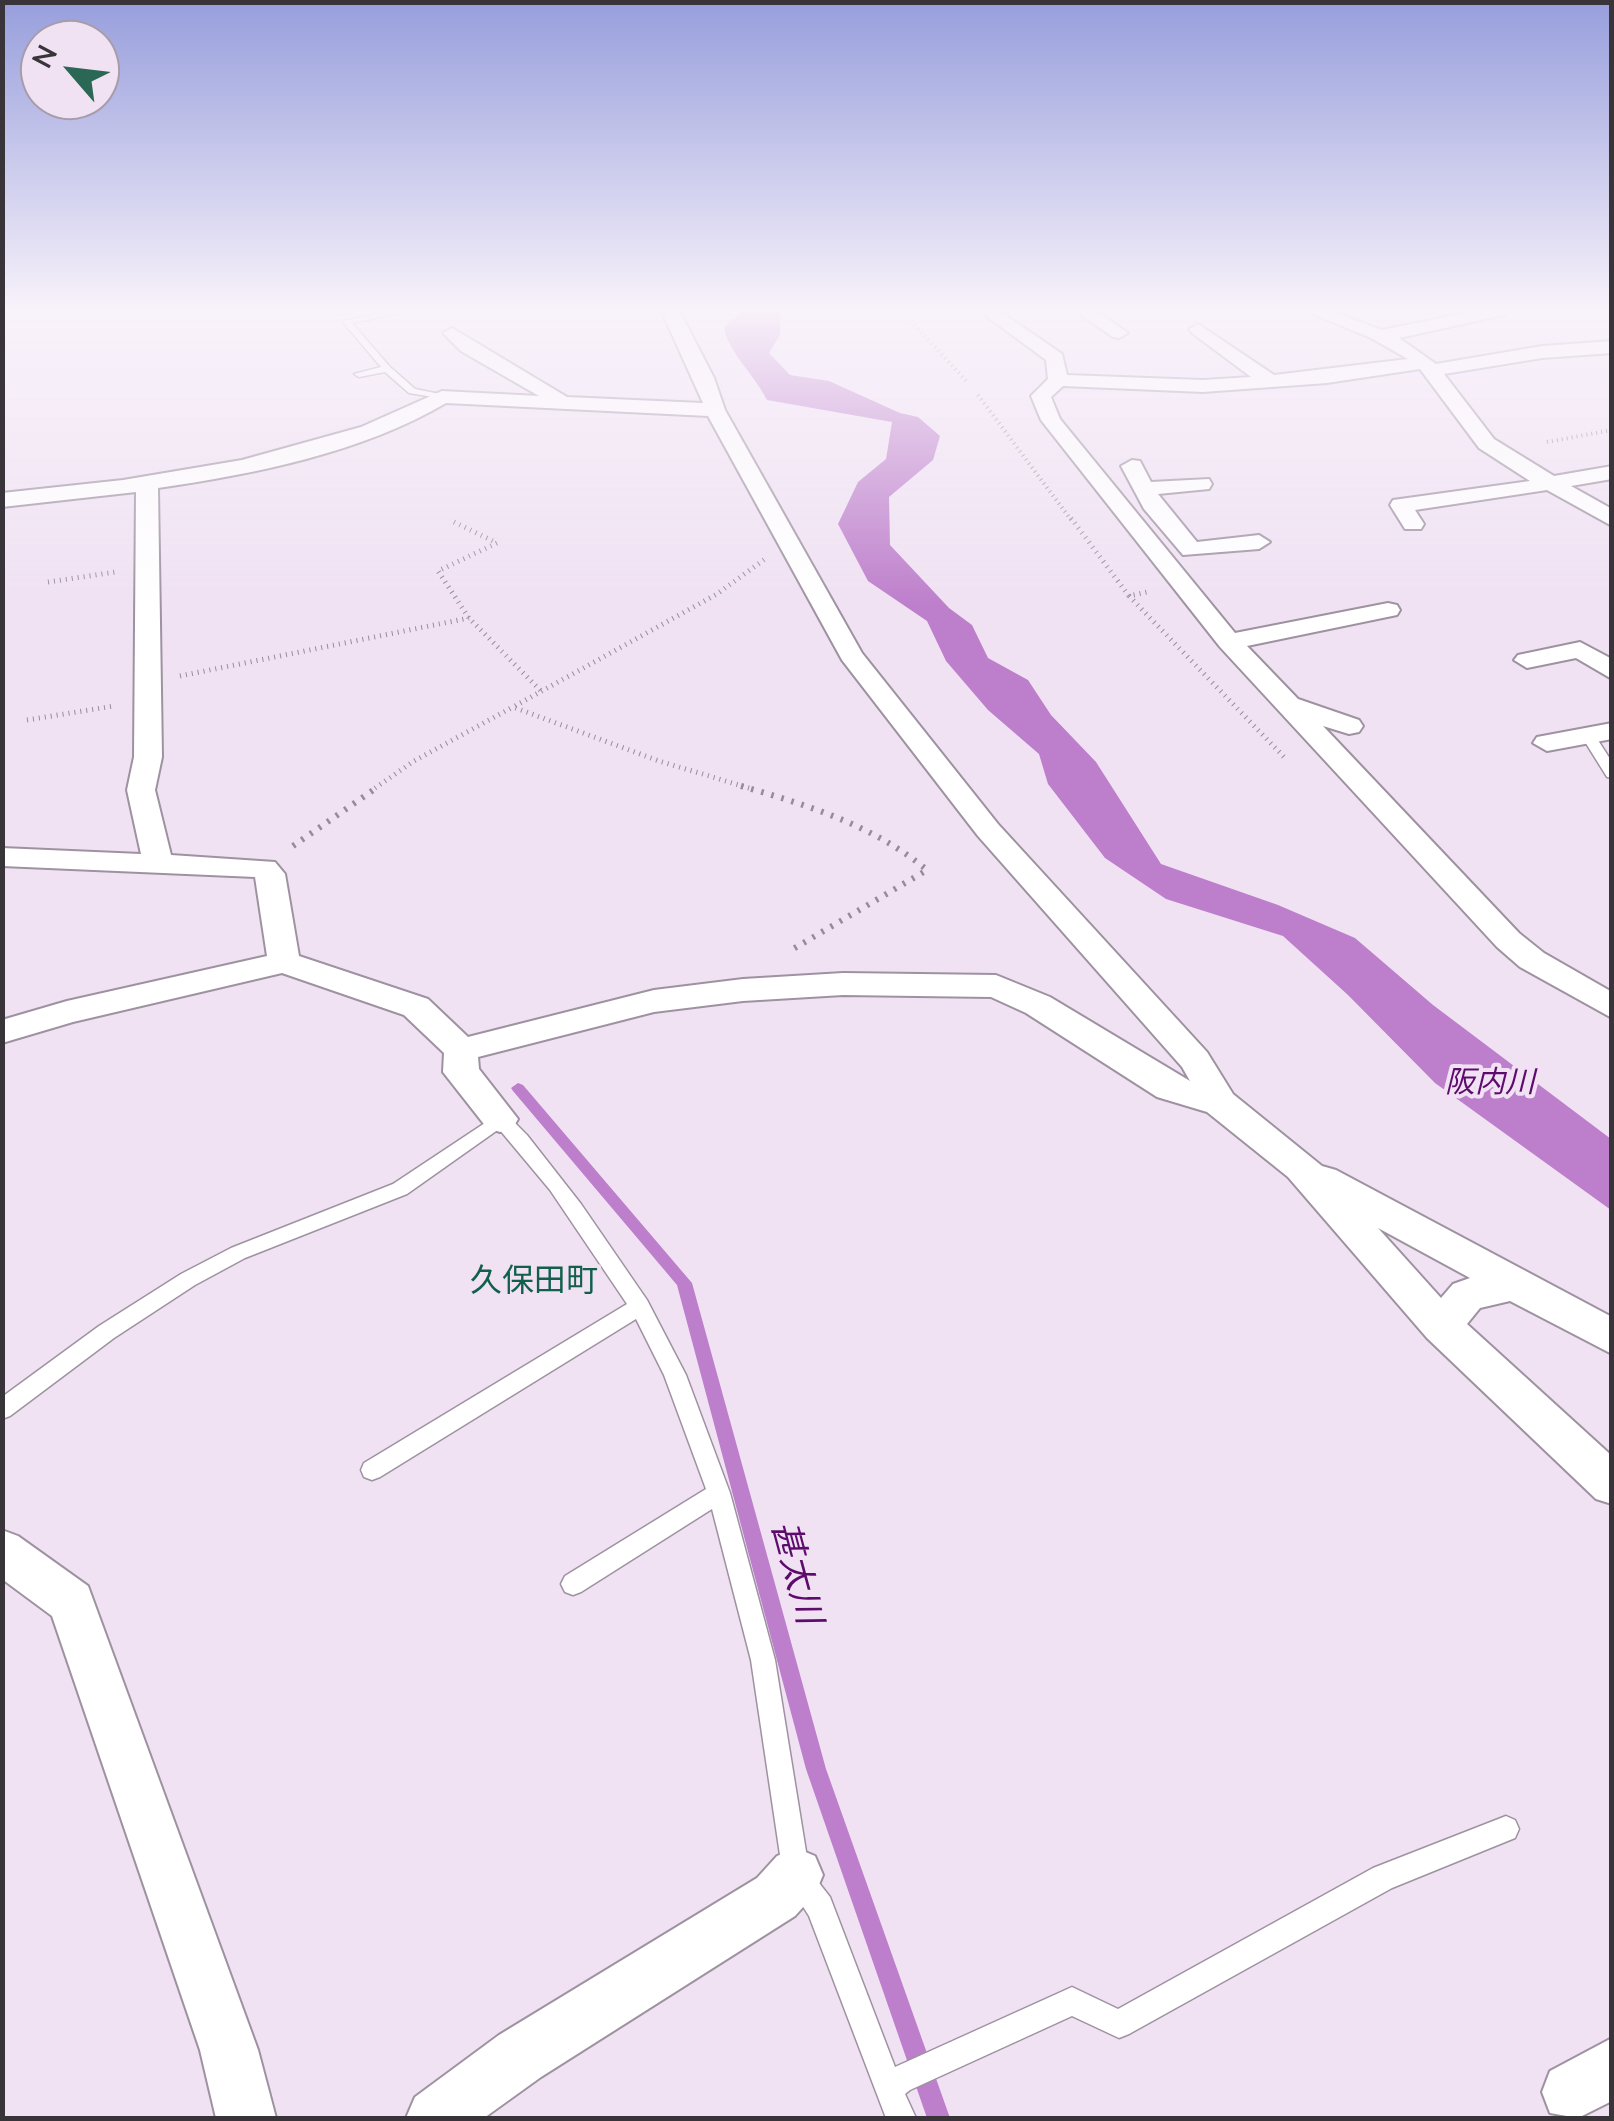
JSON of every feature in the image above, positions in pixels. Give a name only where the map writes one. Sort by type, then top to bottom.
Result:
[{"type":"street","points":[[2,500],[147,486],[300,452],[403,421],[423,409]]},
{"type":"street","points":[[696,409],[715,410],[851,655],[988,830],[1195,1060],[1220,1103],[1301,1167],[1612,1337]]},
{"type":"street","points":[[1046,409],[1123,506],[1169,572],[1282,702],[1508,940],[1532,960],[1612,1007]]},
{"type":"street","points":[[1459,409],[1496,452],[1612,519]]},
{"type":"street","points":[[1132,466],[1149,497],[1191,550],[1259,542]]},
{"type":"street","points":[[1414,524],[1401,504],[1612,472]]},
{"type":"street","points":[[1123,506],[1201,484]]},
{"type":"street","points":[[147,486],[148,757],[141,790],[156,854],[154,864]]},
{"type":"street","points":[[1229,642],[1388,610]]},
{"type":"street","points":[[1527,660],[1580,650],[1612,671]]},
{"type":"street","points":[[1282,702],[1349,726]]},
{"type":"street","points":[[1546,743],[1600,734]]},
{"type":"street","points":[[2,857],[264,868],[270,874],[284,962]]},
{"type":"street","points":[[2,1032],[66,1012],[284,962],[416,1007],[461,1050],[461,1072],[500,1119]]},
{"type":"street","points":[[461,1050],[654,1001],[743,990],[843,984],[996,986],[1038,1006],[1170,1088],[1220,1103]]},
{"type":"street","points":[[1301,1167],[1442,1326],[1612,1484]]},
{"type":"street","points":[[1442,1326],[1467,1296],[1514,1284]]},
{"type":"street","points":[[2,1552],[71,1602],[230,2050],[246,2118]]},
{"type":"street","points":[[436,2118],[520,2056],[776,1897],[796,1876]]},
{"type":"lane","points":[[1600,734],[1612,774]]},
{"type":"lane","points":[[2,1410],[158,1296],[219,1262],[332,1220],[402,1188],[500,1119],[575,1212],[640,1306],[676,1374],[719,1493],[763,1660],[796,1876],[820,1907],[894,2084],[901,2118]]},
{"type":"lane","points":[[372,1470],[640,1306]]},
{"type":"lane","points":[[574,1584],[719,1493]]},
{"type":"lane","points":[[894,2084],[1072,2002],[1119,2024],[1383,1878],[1506,1828]]},
{"type":"path","points":[[988,409],[1128,596],[1152,592],[1169,572]]},
{"type":"path","points":[[1496,452],[1612,430]]},
{"type":"path","points":[[454,522],[497,543],[438,571],[469,618],[542,691]]},
{"type":"path","points":[[264,868],[414,762],[718,594],[787,538]]},
{"type":"path","points":[[48,582],[146,567]]},
{"type":"path","points":[[27,720],[469,618]]},
{"type":"path","points":[[513,707],[676,766],[814,808],[911,853],[927,870],[748,976],[743,990]]},
{"type":"water","name":"阪内川","points":[[818,409],[891,409],[918,417],[940,436],[933,460],[889,497],[890,545],[949,608],[972,625],[988,658],[1028,680],[1051,715],[1096,762],[1161,864],[1278,905],[1355,938],[1433,1005],[1611,1139],[1611,1210],[1435,1083],[1283,936],[1166,899],[1105,858],[1048,784],[1039,754],[988,710],[946,661],[927,621],[868,581],[838,524],[858,482],[886,459],[892,422]]},
{"type":"waterway","name":"甚太川","points":[[518,1088],[684,1283],[816,1769],[939,2118]]},
{"type":"district","name":"久保田町","points":[[534,1283]]}]
